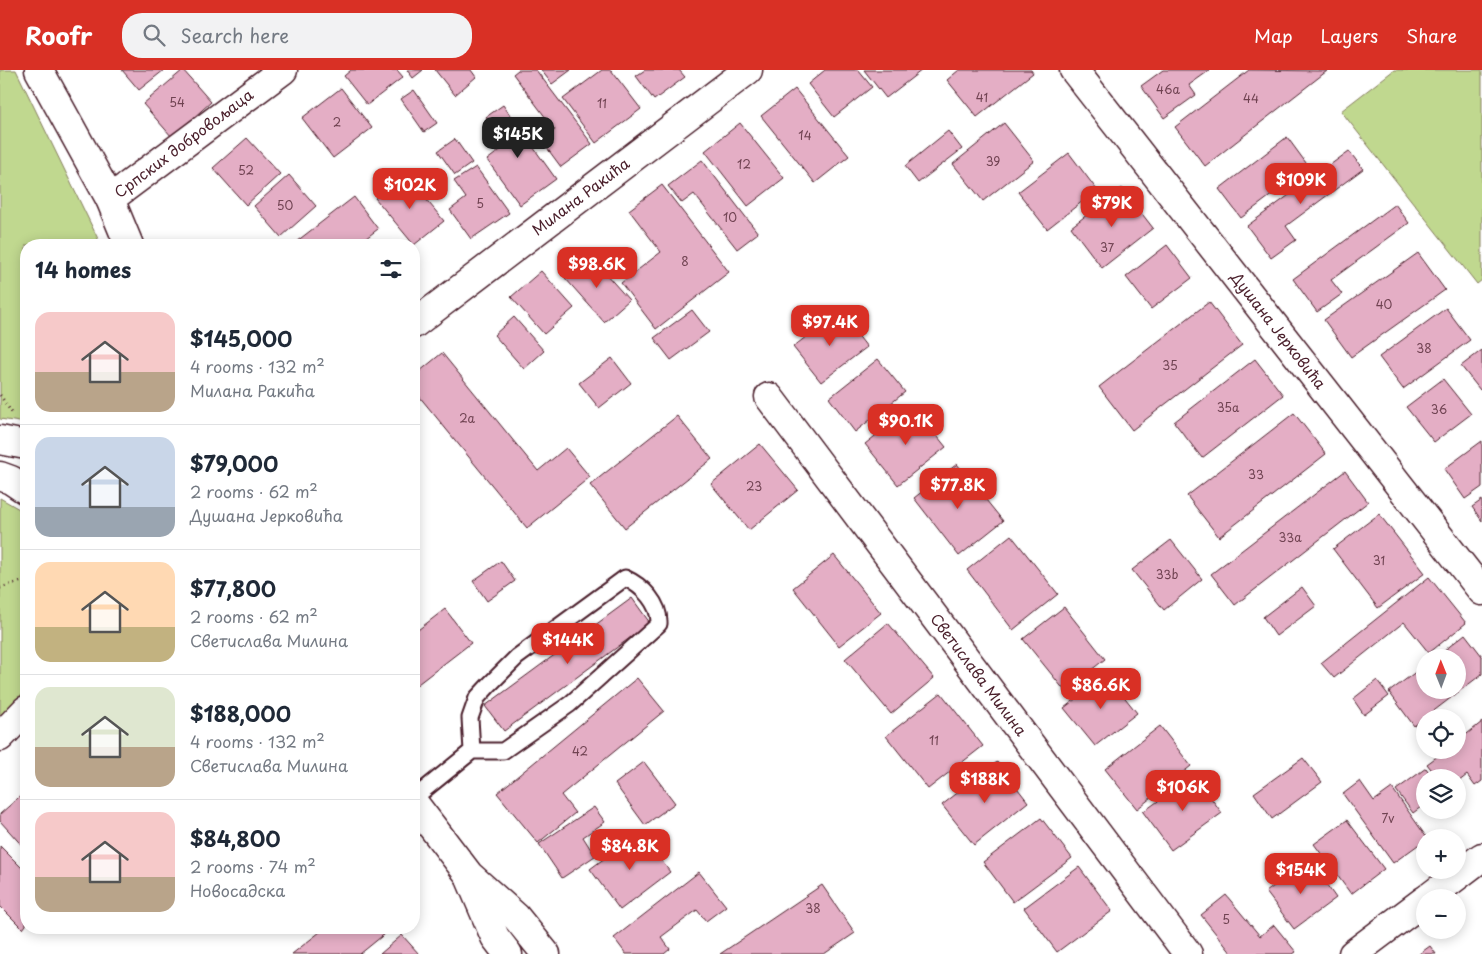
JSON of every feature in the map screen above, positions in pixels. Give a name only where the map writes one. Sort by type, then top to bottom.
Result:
[{"type":"street","points":[[40,70],[110,199],[127,239]]},
{"type":"street","name":"Српских добровољаца","points":[[110,199],[282,70]]},
{"type":"street","name":"Милана Ракића","points":[[420,319],[748,70]]},
{"type":"street","name":"Душана Јерковића","points":[[1074,70],[1482,591]]},
{"type":"street","name":"Светислава Милина","points":[[769,397],[1188,954]]},
{"type":"street","points":[[0,440],[20,444]]},
{"type":"street","points":[[0,476],[12,480],[20,486]]},
{"type":"street","points":[[0,737],[20,716]]},
{"type":"street","points":[[420,811],[469,874],[516,917],[546,954]]},
{"type":"street","points":[[1440,889],[1482,857]]},
{"type":"street","points":[[469,874],[495,937],[508,954]]},
{"type":"street","points":[[1353,954],[1416,907]]},
{"type":"lane","points":[[420,793],[472,751],[503,751],[570,704],[660,624],[660,615],[655,605],[637,583],[625,578],[517,657],[490,684],[477,698],[470,718],[472,751]]},
{"type":"path","points":[[0,395],[12,414]]},
{"type":"path","points":[[0,588],[20,582]]},
{"type":"green space","points":[[0,70],[16,70],[98,239],[20,239],[20,422],[0,419]]},
{"type":"green space","points":[[1394,70],[1482,70],[1482,280],[1477,284],[1341,111]]},
{"type":"green space","points":[[0,498],[20,510],[20,716],[0,737]]},
{"type":"building","points":[[122,70],[164,70],[139,90]]},
{"type":"building","points":[[183,70],[211,102],[172,137],[143,104]]},
{"type":"building","points":[[351,70],[397,70],[403,77],[367,105],[344,76]]},
{"type":"building","points":[[407,70],[423,70],[413,78]]},
{"type":"building","points":[[435,70],[471,70],[476,77],[455,95]]},
{"type":"building","points":[[518,70],[536,70],[592,144],[561,167],[541,140],[555,130],[513,74]]},
{"type":"building","points":[[541,70],[571,70],[552,84]]},
{"type":"building","points":[[602,70],[611,70],[641,109],[596,143],[563,99]]},
{"type":"building","points":[[645,70],[679,70],[685,77],[654,100],[636,76]]},
{"type":"building","points":[[825,70],[858,70],[872,87],[834,117],[808,84]]},
{"type":"building","points":[[864,70],[922,70],[886,98]]},
{"type":"building","points":[[959,70],[1031,70],[1033,73],[977,117],[947,80]]},
{"type":"building","points":[[1163,70],[1210,70],[1189,85],[1196,95],[1164,118],[1141,86]]},
{"type":"building","points":[[1249,70],[1327,71],[1205,166],[1175,127]]},
{"type":"building","points":[[341,88],[372,128],[333,158],[302,118]]},
{"type":"building","points":[[795,89],[849,156],[815,183],[761,116]]},
{"type":"building","points":[[414,90],[437,123],[424,132],[401,99]]},
{"type":"building","points":[[503,105],[556,179],[520,205],[487,160],[507,145],[486,117]]},
{"type":"building","points":[[740,123],[784,178],[748,206],[705,151]]},
{"type":"building","points":[[1004,123],[1034,161],[983,201],[953,164]]},
{"type":"building","points":[[948,131],[962,149],[918,183],[905,166]]},
{"type":"building","points":[[1287,137],[1309,167],[1241,218],[1219,189]]},
{"type":"building","points":[[247,138],[280,174],[246,205],[213,168]]},
{"type":"building","points":[[455,139],[472,163],[455,175],[438,151]]},
{"type":"building","points":[[1349,151],[1363,169],[1286,226],[1296,240],[1271,258],[1247,226]]},
{"type":"building","points":[[1069,153],[1097,190],[1047,229],[1018,192]]},
{"type":"building","points":[[702,160],[758,233],[737,249],[694,194],[682,203],[668,186]]},
{"type":"building","points":[[476,167],[509,213],[471,239],[450,210],[466,198],[454,181]]},
{"type":"building","points":[[405,174],[444,221],[420,240],[409,239],[375,198]]},
{"type":"building","points":[[289,175],[316,206],[281,237],[254,206]]},
{"type":"building","points":[[662,185],[729,272],[656,329],[621,283],[661,252],[629,210]]},
{"type":"building","points":[[1122,188],[1153,228],[1102,268],[1071,227]]},
{"type":"building","points":[[354,197],[378,229],[365,239],[300,239]]},
{"type":"building","points":[[1395,204],[1409,223],[1331,280],[1342,294],[1317,312],[1293,279]]},
{"type":"building","points":[[1167,245],[1192,278],[1151,309],[1126,277]]},
{"type":"building","points":[[1418,253],[1445,290],[1351,357],[1324,320]]},
{"type":"building","points":[[590,256],[629,300],[604,322],[565,278]]},
{"type":"building","points":[[541,271],[574,308],[544,334],[511,297]]},
{"type":"building","points":[[1209,302],[1242,345],[1132,430],[1099,387]]},
{"type":"building","points":[[1446,308],[1470,340],[1403,389],[1379,357]]},
{"type":"building","points":[[692,310],[709,332],[671,360],[654,338]]},
{"type":"building","points":[[839,311],[867,347],[821,382],[793,347]]},
{"type":"building","points":[[514,317],[544,351],[524,369],[494,335]]},
{"type":"building","points":[[1482,350],[1482,389],[1480,390],[1461,366]]},
{"type":"building","points":[[442,353],[538,471],[566,448],[590,477],[527,528],[420,397],[420,371]]},
{"type":"building","points":[[612,358],[631,383],[599,408],[579,383]]},
{"type":"building","points":[[878,359],[905,392],[855,432],[829,398]]},
{"type":"building","points":[[1255,359],[1283,395],[1202,458],[1174,422]]},
{"type":"building","points":[[1443,379],[1471,414],[1434,442],[1406,407]]},
{"type":"building","points":[[913,406],[946,447],[898,485],[865,444]]},
{"type":"building","points":[[1294,413],[1326,454],[1219,537],[1187,496]]},
{"type":"building","points":[[677,416],[712,459],[625,528],[590,485]]},
{"type":"building","points":[[1482,441],[1482,487],[1465,499],[1444,469]]},
{"type":"building","points":[[760,444],[798,490],[749,530],[711,484]]},
{"type":"building","points":[[957,464],[1003,521],[959,556],[914,498]]},
{"type":"building","points":[[1345,471],[1368,502],[1235,605],[1211,574]]},
{"type":"building","points":[[1482,500],[1482,521],[1472,507]]},
{"type":"building","points":[[1379,514],[1425,573],[1378,608],[1333,549]]},
{"type":"building","points":[[1011,535],[1058,594],[1013,630],[967,570]]},
{"type":"building","points":[[1171,540],[1202,579],[1164,610],[1132,570]]},
{"type":"building","points":[[834,555],[881,613],[839,646],[793,588]]},
{"type":"building","points":[[501,561],[515,581],[487,601],[473,581]]},
{"type":"building","points":[[1429,577],[1466,623],[1434,649],[1426,649],[1404,622],[1334,678],[1321,663]]},
{"type":"building","points":[[1302,587],[1316,606],[1276,636],[1263,617]]},
{"type":"building","points":[[632,598],[650,623],[504,731],[485,706]]},
{"type":"building","points":[[1064,607],[1105,659],[1065,691],[1023,639]]},
{"type":"building","points":[[445,609],[471,643],[420,682],[420,628]]},
{"type":"building","points":[[888,623],[934,678],[891,714],[845,659]]},
{"type":"building","points":[[1465,634],[1482,656],[1482,674],[1466,686],[1466,649],[1446,649]]},
{"type":"building","points":[[1416,672],[1416,699],[1449,699],[1436,709],[1416,709],[1416,724],[1414,726],[1389,692]]},
{"type":"building","points":[[1107,675],[1137,713],[1095,746],[1064,708]]},
{"type":"building","points":[[637,678],[664,711],[561,795],[575,813],[538,843],[497,793]]},
{"type":"building","points":[[1377,680],[1389,696],[1364,715],[1353,699]]},
{"type":"building","points":[[941,693],[983,746],[928,789],[886,736]]},
{"type":"building","points":[[1482,722],[1482,781],[1475,786],[1466,776],[1466,769],[1431,769],[1427,764],[1434,759],[1466,759],[1466,735]]},
{"type":"building","points":[[1160,726],[1191,766],[1137,809],[1105,769]]},
{"type":"building","points":[[1303,758],[1322,782],[1272,819],[1254,793]]},
{"type":"building","points":[[644,762],[675,803],[645,825],[615,784]]},
{"type":"building","points":[[997,762],[1028,802],[974,845],[942,805]]},
{"type":"building","points":[[1194,775],[1222,813],[1171,850],[1143,812]]},
{"type":"building","points":[[1416,775],[1416,811],[1413,813],[1396,790]]},
{"type":"building","points":[[1360,781],[1374,801],[1392,788],[1421,829],[1416,829],[1416,846],[1393,863],[1343,794]]},
{"type":"building","points":[[20,796],[20,843],[0,821],[0,814]]},
{"type":"building","points":[[594,807],[605,822],[583,837],[595,856],[562,878],[539,844]]},
{"type":"building","points":[[1041,818],[1072,858],[1013,902],[983,862]]},
{"type":"building","points":[[1347,820],[1384,869],[1351,894],[1314,844]]},
{"type":"building","points":[[640,832],[670,872],[620,910],[590,869]]},
{"type":"building","points":[[0,846],[20,866],[20,926],[0,906]]},
{"type":"building","points":[[1309,860],[1336,898],[1294,929],[1266,892]]},
{"type":"building","points":[[1079,867],[1112,911],[1057,952],[1024,908]]},
{"type":"building","points":[[699,872],[726,906],[706,921],[697,910],[661,937],[670,949],[664,954],[626,954],[614,938]]},
{"type":"building","points":[[822,885],[855,933],[824,954],[720,954]]},
{"type":"building","points":[[1226,895],[1260,936],[1274,925],[1296,952],[1293,954],[1232,954],[1201,915]]},
{"type":"building","points":[[317,934],[385,934],[360,954],[292,954]]},
{"type":"building","points":[[402,935],[419,954],[380,954]]},
{"type":"building","points":[[1430,946],[1436,954],[1419,954]]}]
